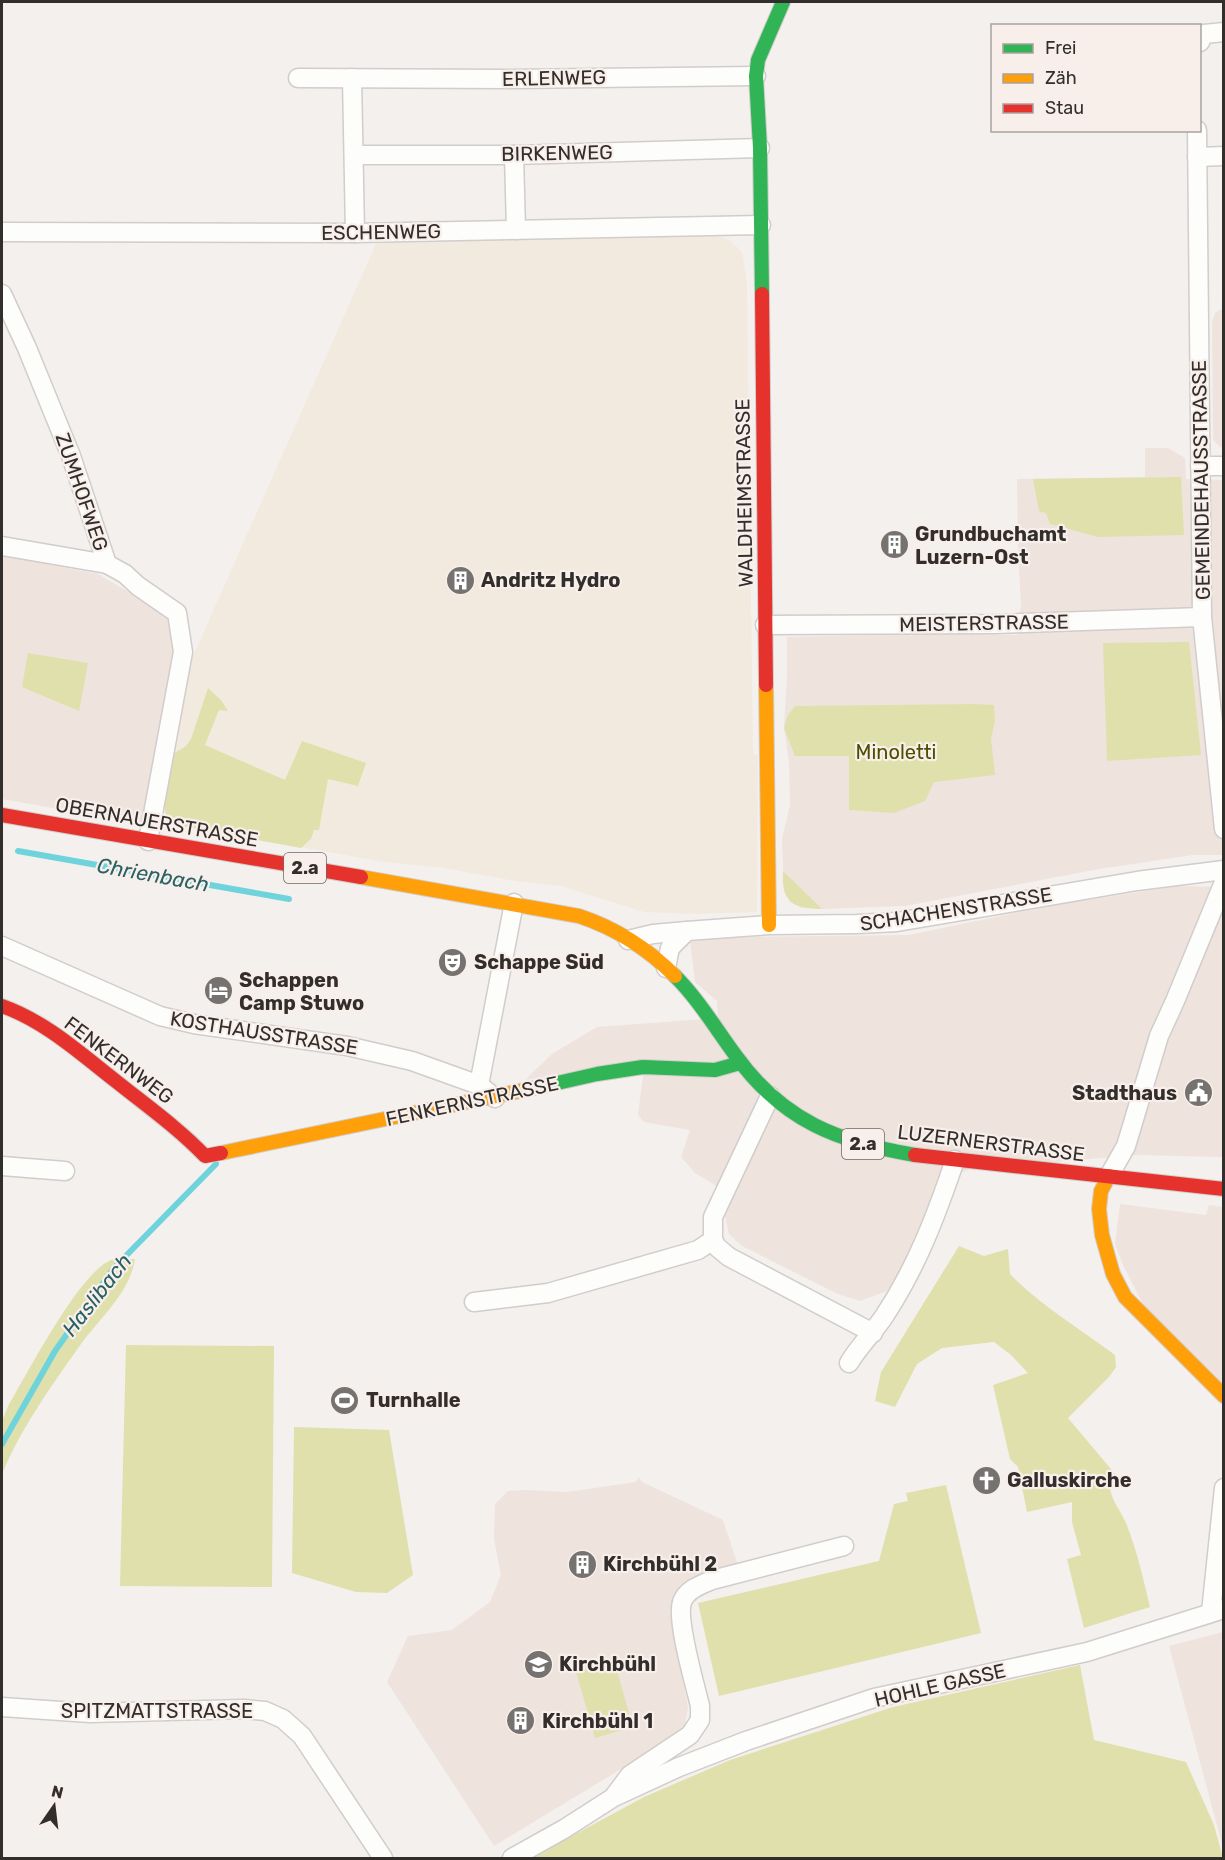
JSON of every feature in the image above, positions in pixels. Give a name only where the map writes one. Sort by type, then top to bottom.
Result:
[{"type":"street","points":[[757,68],[783,2]]},
{"type":"street","points":[[1202,38],[1224,32]]},
{"type":"street","name":"ERLENWEG","points":[[298,78],[512,79],[757,68]]},
{"type":"street","name":"WALDHEIMSTRASSE","points":[[757,68],[760,148],[769,925]]},
{"type":"street","points":[[352,78],[355,233]]},
{"type":"street","name":"GEMEINDEHAUSSTRASSE","points":[[1197,132],[1202,617],[1224,829]]},
{"type":"street","name":"BIRKENWEG","points":[[354,155],[513,155],[760,148]]},
{"type":"street","points":[[513,155],[516,230]]},
{"type":"street","points":[[1197,157],[1224,156]]},
{"type":"street","name":"ESCHENWEG","points":[[2,232],[355,233],[761,225]]},
{"type":"street","name":"ZUMHOFWEG","points":[[2,294],[78,473],[106,564],[125,574],[138,586],[177,613],[183,652],[148,841]]},
{"type":"street","points":[[1200,466],[1224,466]]},
{"type":"street","points":[[2,546],[106,564]]},
{"type":"street","name":"MEISTERSTRASSE","points":[[765,625],[995,624],[1202,617]]},
{"type":"street","name":"OBERNAUERSTRASSE","points":[[2,815],[484,897]]},
{"type":"street","name":"SCHACHENSTRASSE","points":[[628,940],[653,934],[769,925],[897,922],[1137,880],[1224,870]]},
{"type":"street","points":[[1224,882],[1159,1036],[1126,1146],[1101,1191],[1099,1209],[1108,1259],[1125,1297],[1224,1396]]},
{"type":"street","name":"LUZERNERSTRASSE","points":[[484,897],[583,917],[628,940],[666,968],[690,994],[740,1063],[770,1096],[800,1117],[837,1136],[887,1150],[955,1160],[1224,1189]]},
{"type":"street","points":[[478,1084],[514,903]]},
{"type":"street","points":[[666,968],[670,948],[687,931]]},
{"type":"street","name":"KOSTHAUSSTRASSE","points":[[2,946],[160,1016],[194,1024],[347,1046],[412,1060],[478,1084],[495,1098]]},
{"type":"street","name":"FENKERNWEG","points":[[2,1006],[16,1011],[62,1039],[186,1136],[205,1156]]},
{"type":"street","name":"FENKERNSTRASSE","points":[[205,1156],[495,1098],[597,1074],[643,1067],[715,1070],[740,1063]]},
{"type":"street","points":[[770,1096],[713,1216],[713,1240],[717,1247],[729,1257],[873,1333]]},
{"type":"street","points":[[849,1363],[873,1333],[897,1296],[929,1235],[955,1160]]},
{"type":"street","points":[[2,1166],[65,1171]]},
{"type":"street","points":[[474,1302],[548,1293],[698,1250],[713,1240]]},
{"type":"street","name":"HOHLE GASSE","points":[[512,1858],[564,1829],[614,1797],[679,1767],[746,1741],[874,1698],[1087,1652],[1217,1611],[1224,1488]]},
{"type":"street","points":[[614,1797],[630,1775],[690,1735],[700,1720],[700,1706],[681,1617],[682,1602],[692,1589],[712,1580],[844,1546]]},
{"type":"street","name":"SPITZMATTSTRASSE","points":[[2,1707],[90,1713],[244,1709],[264,1711],[283,1719],[302,1736],[383,1858]]},
{"type":"shaded area","points":[[697,234],[722,237],[731,241],[742,252],[747,283],[753,753],[758,756],[757,912],[694,914],[644,912],[561,886],[516,881],[444,868],[384,862],[170,824],[166,819],[165,798],[186,672],[379,237]]},
{"type":"shaded area","points":[[1223,308],[1223,449],[1213,440],[1212,322],[1215,313]]},
{"type":"shaded area","points":[[1145,448],[1168,448],[1185,458],[1186,479],[1223,480],[1223,855],[1193,855],[1099,869],[905,906],[821,909],[801,908],[790,902],[784,891],[782,839],[790,805],[789,762],[784,728],[787,637],[919,634],[1017,635],[1021,605],[1017,479],[1145,477]]},
{"type":"shaded area","points":[[2,555],[98,574],[169,616],[175,660],[149,825],[2,799]]},
{"type":"shaded area","points":[[1178,886],[1223,887],[1223,1157],[1136,1155],[971,1169],[954,1175],[896,1280],[887,1291],[860,1301],[838,1294],[742,1246],[729,1234],[725,1215],[732,1195],[695,1173],[681,1157],[690,1130],[644,1122],[638,1115],[645,1059],[525,1080],[552,1054],[597,1027],[718,1018],[717,1001],[695,982],[690,942],[704,939],[752,937],[909,935],[1024,910]]},
{"type":"shaded area","points":[[1120,1204],[1206,1215],[1209,1205],[1223,1207],[1223,1384],[1144,1306],[1115,1244]]},
{"type":"shaded area","name":"Kirchbühl","points":[[639,1477],[642,1482],[723,1520],[738,1565],[692,1577],[677,1593],[670,1611],[688,1707],[684,1731],[494,1846],[387,1682],[408,1636],[452,1630],[490,1602],[501,1575],[494,1539],[495,1504],[508,1491],[567,1492],[636,1482]]},
{"type":"shaded area","points":[[1224,1632],[1223,1848],[1169,1646]]},
{"type":"green space","points":[[1181,477],[1184,535],[1098,537],[1050,524],[1046,513],[1039,511],[1033,479]]},
{"type":"green space","points":[[1189,642],[1201,755],[1107,761],[1103,643]]},
{"type":"green space","points":[[28,653],[88,663],[79,711],[22,687]]},
{"type":"green space","points":[[208,688],[221,700],[228,711],[219,710],[205,745],[285,780],[302,741],[366,763],[358,786],[328,779],[319,830],[314,830],[311,839],[301,848],[170,824],[165,810],[165,800],[173,754],[186,746],[191,739]]},
{"type":"green space","name":"Minoletti","points":[[994,705],[995,721],[991,739],[995,775],[934,782],[925,801],[894,813],[849,810],[849,756],[795,756],[784,728],[788,715],[795,706]]},
{"type":"green space","points":[[783,871],[821,909],[803,907],[791,901],[784,890]]},
{"type":"green space","points":[[959,1246],[984,1256],[1008,1249],[1010,1274],[1022,1286],[1047,1307],[1115,1355],[1116,1367],[1109,1377],[1068,1418],[1116,1475],[1117,1486],[1110,1488],[1111,1493],[1130,1533],[1150,1607],[1084,1628],[1067,1559],[1081,1555],[1072,1522],[1072,1502],[1027,1512],[1018,1467],[1010,1459],[993,1385],[1028,1373],[1011,1355],[994,1342],[942,1348],[917,1364],[895,1407],[875,1401],[881,1372]]},
{"type":"green space","points":[[135,1259],[121,1293],[48,1391],[18,1440],[2,1474],[2,1421],[9,1404],[56,1324],[84,1283],[98,1269],[111,1260]]},
{"type":"green space","points":[[126,1345],[274,1346],[272,1587],[120,1586]]},
{"type":"green space","points":[[294,1427],[389,1430],[413,1575],[387,1593],[356,1592],[292,1573]]},
{"type":"green space","points":[[946,1485],[981,1633],[719,1696],[698,1603],[879,1561],[894,1504],[908,1501],[906,1493]]},
{"type":"green space","points":[[613,1657],[633,1727],[595,1738],[575,1668]]},
{"type":"green space","points":[[1080,1665],[1094,1740],[1186,1762],[1214,1825],[1223,1858],[531,1858],[644,1797],[730,1760],[893,1707]]},
{"type":"waterway","name":"Chrienbach","points":[[18,851],[289,899]]},
{"type":"waterway","name":"Haslibach","points":[[2,1444],[55,1351],[113,1269],[216,1164]]},
{"type":"traffic: fast","points":[[762,294],[760,148],[756,76],[758,60],[783,2]]},
{"type":"traffic: fast","points":[[675,976],[700,1005],[754,1078],[773,1097],[793,1112],[837,1135],[887,1150],[915,1155]]},
{"type":"traffic: fast","points":[[544,1086],[643,1067],[715,1070],[740,1063]]},
{"type":"traffic: slow","points":[[766,685],[769,925]]},
{"type":"traffic: slow","points":[[361,877],[579,916],[630,940],[675,976]]},
{"type":"traffic: slow","points":[[221,1153],[544,1086]]},
{"type":"traffic: slow","points":[[1109,1176],[1101,1191],[1099,1209],[1102,1235],[1113,1274],[1125,1297],[1224,1396]]},
{"type":"traffic: jam","points":[[762,294],[766,685]]},
{"type":"traffic: jam","points":[[2,815],[361,877]]},
{"type":"traffic: jam","points":[[2,1006],[33,1020],[62,1039],[162,1118],[205,1156],[221,1153]]},
{"type":"traffic: jam","points":[[915,1155],[1224,1189]]},
{"type":"place","name":"Grundbuchamt Luzern-Ost","points":[[894,545]]},
{"type":"place","name":"Andritz Hydro","points":[[460,580]]},
{"type":"place","name":"Schappe Süd","points":[[453,962]]},
{"type":"place","name":"Schappen Camp Stuwo","points":[[218,991]]},
{"type":"place","name":"Stadthaus","points":[[1198,1093]]},
{"type":"place","name":"Turnhalle","points":[[345,1400]]},
{"type":"place","name":"Galluskirche","points":[[986,1480]]},
{"type":"place","name":"Kirchbühl 2","points":[[582,1564]]},
{"type":"place","name":"Kirchbühl","points":[[538,1664]]},
{"type":"place","name":"Kirchbühl 1","points":[[521,1721]]}]
